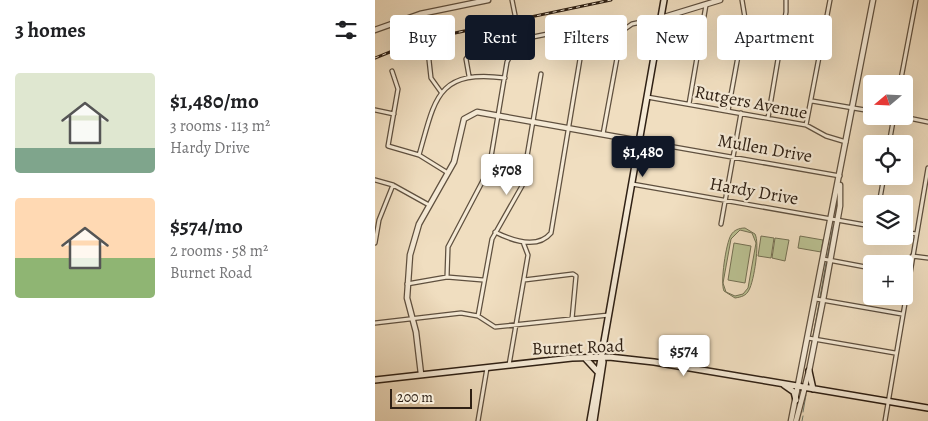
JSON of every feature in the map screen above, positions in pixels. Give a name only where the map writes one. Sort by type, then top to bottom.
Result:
[{"type":"main road","points":[[662,15],[664,0]]},
{"type":"main road","points":[[590,421],[597,371],[602,357],[654,60]]},
{"type":"main road","points":[[594,421],[603,362],[602,357]]},
{"type":"main road","name":"Burnet Road","points":[[375,380],[602,357],[654,362],[928,408]]},
{"type":"main road","points":[[584,358],[597,371]]},
{"type":"main road","points":[[809,371],[813,389]]},
{"type":"main road","points":[[782,383],[794,392],[796,400]]},
{"type":"street","points":[[375,30],[420,14],[465,2],[488,0]]},
{"type":"street","points":[[512,0],[515,15]]},
{"type":"street","points":[[671,15],[720,0]]},
{"type":"street","points":[[729,111],[745,18],[743,0]]},
{"type":"street","points":[[768,118],[786,12],[786,0]]},
{"type":"street","points":[[807,124],[830,0]]},
{"type":"street","points":[[796,421],[808,338],[841,176],[873,0]]},
{"type":"street","points":[[902,75],[915,0]]},
{"type":"street","points":[[689,104],[706,5]]},
{"type":"street","points":[[603,134],[622,31],[637,23]]},
{"type":"street","points":[[495,232],[513,241],[523,242],[542,241],[551,233],[585,29],[577,28],[535,37]]},
{"type":"street","points":[[429,60],[431,78],[441,92]]},
{"type":"street","points":[[466,60],[469,76]]},
{"type":"street","points":[[447,278],[448,247],[489,169],[508,60]]},
{"type":"street","points":[[392,71],[398,89],[388,146],[419,155],[448,173],[416,230],[406,284],[421,374]]},
{"type":"street","points":[[478,316],[483,280],[495,232],[522,186],[541,74]]},
{"type":"street","points":[[419,155],[435,102],[441,92],[453,82],[469,76],[505,78]]},
{"type":"street","name":"Rutgers Avenue","points":[[647,97],[807,124],[826,136],[847,142]]},
{"type":"street","points":[[812,101],[863,110]]},
{"type":"street","points":[[375,110],[394,114]]},
{"type":"street","name":"Mullen Drive","points":[[448,173],[454,162],[462,122],[467,115],[477,112],[841,176]]},
{"type":"street","points":[[721,224],[741,113]]},
{"type":"street","points":[[913,119],[928,122]]},
{"type":"street","points":[[912,255],[928,168]]},
{"type":"street","points":[[791,421],[796,400],[809,371],[837,219],[841,176]]},
{"type":"street","points":[[375,180],[393,185],[429,205]]},
{"type":"street","name":"Hardy Drive","points":[[632,184],[863,224]]},
{"type":"street","points":[[375,243],[379,220],[393,185]]},
{"type":"street","points":[[509,365],[528,255],[523,242]]},
{"type":"street","points":[[913,256],[928,258]]},
{"type":"street","points":[[823,260],[863,267]]},
{"type":"street","points":[[524,280],[573,274],[577,276],[572,318]]},
{"type":"street","points":[[406,284],[447,278],[483,280]]},
{"type":"street","points":[[816,300],[902,314]]},
{"type":"street","points":[[885,421],[904,305]]},
{"type":"street","points":[[375,322],[455,314],[478,316],[492,327],[609,315]]},
{"type":"street","points":[[808,338],[895,353]]},
{"type":"street","points":[[478,421],[487,368]]},
{"type":"green space","points":[[745,228],[755,234],[757,245],[756,262],[748,292],[741,297],[735,298],[724,291],[723,287],[723,280],[724,263],[731,235],[739,229]],"holes":[[[740,230],[752,233],[756,243],[748,288],[743,294],[735,296],[726,292],[723,283],[731,239]]]},
{"type":"green space","points":[[761,236],[774,238],[771,258],[758,256]]},
{"type":"green space","points":[[800,236],[823,240],[821,252],[798,248]]},
{"type":"green space","points":[[775,238],[789,240],[785,261],[772,258]]},
{"type":"green space","points":[[734,243],[751,246],[745,283],[728,280]]},
{"type":"waterway","points":[[827,258],[833,227]]},
{"type":"waterway","points":[[820,297],[826,263]]},
{"type":"waterway","points":[[813,336],[819,303]]},
{"type":"waterway","points":[[807,371],[812,342]]},
{"type":"waterway","points":[[803,412],[806,395]]},
{"type":"waterway","points":[[802,421],[803,416]]},
{"type":"railway","points":[[375,58],[417,41],[611,0]]}]
